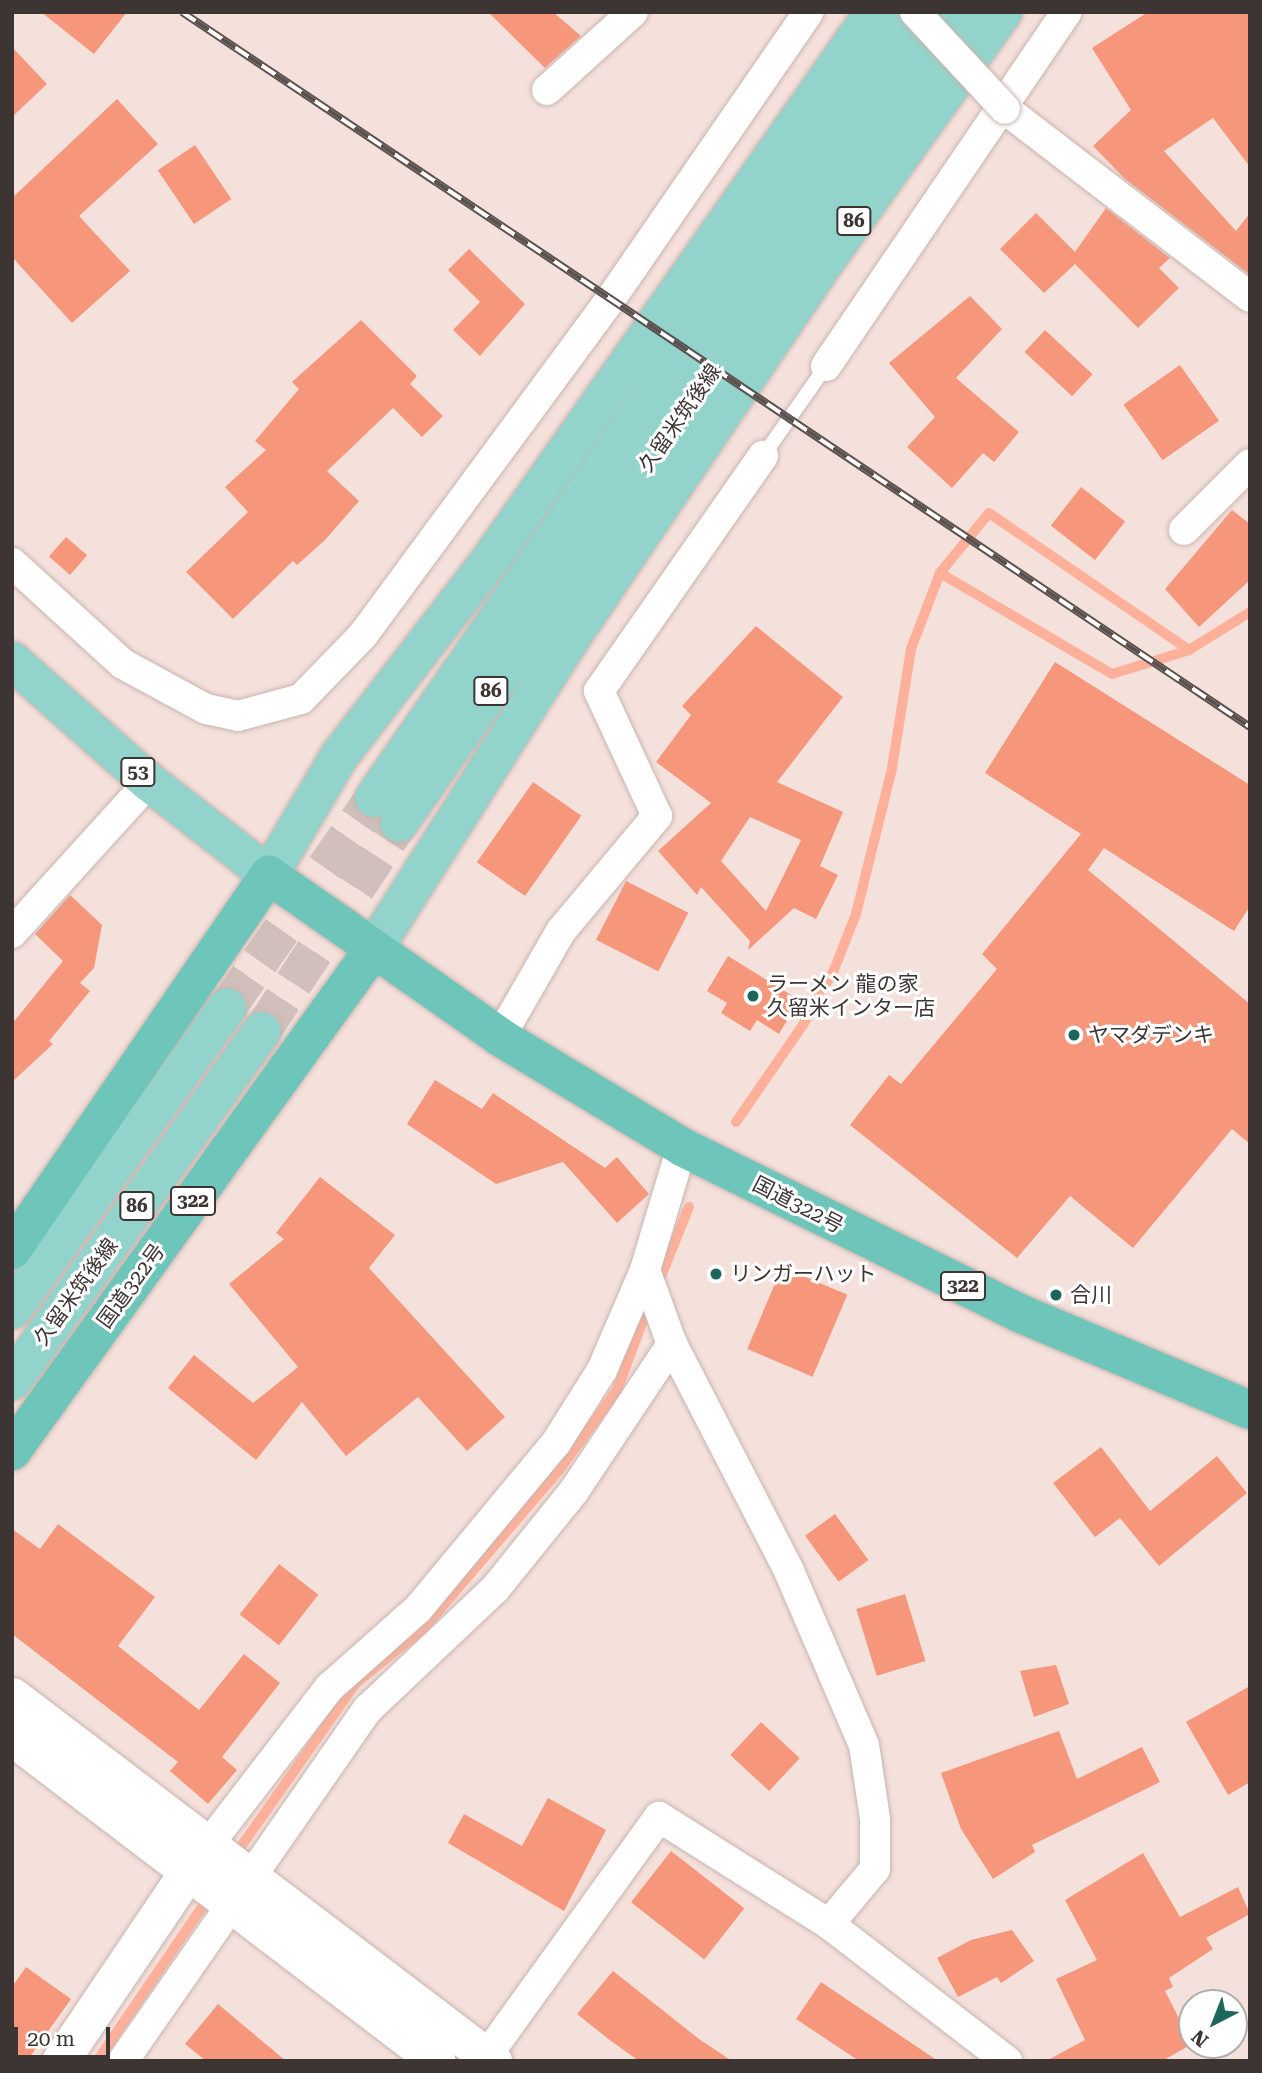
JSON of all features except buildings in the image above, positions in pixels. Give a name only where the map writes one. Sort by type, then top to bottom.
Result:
[{"type":"highway","name":"国道322号","points":[[269,875],[500,1037],[682,1147],[1019,1313],[1250,1410]]},
{"type":"highway","points":[[12,1250],[269,875]]},
{"type":"highway","name":"国道322号","points":[[12,1451],[373,950]]},
{"type":"main road","points":[[269,875],[340,755],[493,556],[874,12]]},
{"type":"main road","name":"久留米筑後線","points":[[916,12],[386,811],[961,12]]},
{"type":"main road","name":"86","points":[[373,950],[577,629],[818,272],[1003,12]]},
{"type":"main road","name":"53","points":[[12,661],[149,782],[269,875]]},
{"type":"main road","name":"久留米筑後線","points":[[12,1310],[227,1008]]},
{"type":"main road","name":"久留米筑後線","points":[[12,1381],[262,1031]]},
{"type":"street","points":[[547,90],[633,12]]},
{"type":"street","points":[[12,563],[123,664],[206,709],[238,716],[301,699],[363,635],[610,300],[809,12]]},
{"type":"street","points":[[916,12],[1005,109],[1250,297]]},
{"type":"street","points":[[826,366],[1005,109],[1067,12]]},
{"type":"street","points":[[500,1037],[561,931],[657,816],[599,691],[763,457]]},
{"type":"street","points":[[1184,530],[1250,464]]},
{"type":"street","points":[[12,933],[149,782]]},
{"type":"street","points":[[60,2061],[201,1862],[330,1687],[418,1609],[556,1443],[602,1370],[645,1270],[682,1147]]},
{"type":"street","points":[[645,1270],[673,1344],[789,1571],[864,1745],[875,1819],[875,1869],[829,1924]]},
{"type":"street","points":[[123,2061],[238,1890],[368,1709],[495,1589],[574,1491],[673,1344]]},
{"type":"street","points":[[12,1696],[201,1862]]},
{"type":"street","points":[[12,1737],[201,1862],[487,2059],[659,1816],[829,1924],[1007,2061]]},
{"type":"street","points":[[238,1890],[437,2061]]},
{"type":"lane","points":[[763,457],[826,366]]},
{"type":"waterway","points":[[940,573],[989,513],[1189,650]]},
{"type":"waterway","points":[[736,1122],[803,1025],[834,970],[856,914],[892,768],[911,649],[940,573],[1112,674],[1189,650],[1250,612]]},
{"type":"waterway","points":[[658,1284],[689,1207]]},
{"type":"waterway","points":[[233,1858],[356,1683],[423,1629],[560,1469],[617,1390],[649,1305]]},
{"type":"waterway","points":[[97,2061],[209,1897]]},
{"type":"tunnel","points":[[227,1008],[374,798]]},
{"type":"tunnel","points":[[262,1031],[399,823]]},
{"type":"railway","points":[[182,12],[1250,727]]},
{"type":"place","name":"ラーメン 龍の家 久留米インター店","points":[[753,996]]},
{"type":"place","name":"ヤマダデンキ","points":[[1074,1035]]},
{"type":"place","name":"リンガーハット","points":[[716,1274]]},
{"type":"place","name":"合川","points":[[1056,1295]]}]
